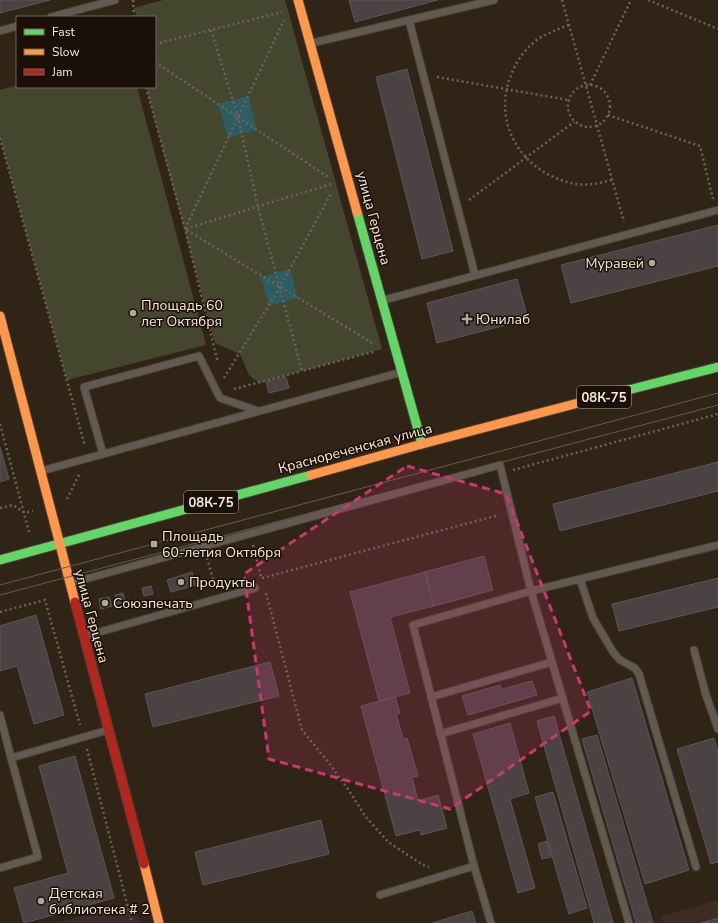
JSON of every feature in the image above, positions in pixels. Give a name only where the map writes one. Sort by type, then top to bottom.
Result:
[{"type":"street","name":"улица Герцена","points":[[298,0],[422,444]]},
{"type":"street","name":"улица Герцена","points":[[0,316],[159,923]]},
{"type":"street","name":"Краснореченская улица","points":[[0,560],[422,444],[718,367]]},
{"type":"lane","points":[[55,16],[115,0]]},
{"type":"lane","points":[[310,43],[494,0]]},
{"type":"lane","points":[[409,20],[475,275]]},
{"type":"lane","points":[[0,31],[16,26]]},
{"type":"lane","points":[[382,300],[717,210]]},
{"type":"lane","points":[[103,454],[84,387],[199,356],[220,398],[259,411]]},
{"type":"lane","points":[[40,471],[402,372]]},
{"type":"lane","points":[[69,584],[500,465],[531,591],[629,923]]},
{"type":"lane","points":[[491,923],[474,866],[413,625],[531,591],[718,545]]},
{"type":"lane","points":[[580,579],[593,618],[613,652],[620,660],[635,668],[639,674],[696,867]]},
{"type":"lane","points":[[83,637],[255,588]]},
{"type":"lane","points":[[694,650],[706,694],[718,729]]},
{"type":"lane","points":[[431,697],[552,662]]},
{"type":"lane","points":[[440,734],[563,698]]},
{"type":"lane","points":[[0,715],[38,857],[0,868]]},
{"type":"lane","points":[[11,758],[108,730]]},
{"type":"lane","points":[[380,895],[474,866]]},
{"type":"path","points":[[133,0],[134,16]]},
{"type":"path","points":[[562,0],[627,234]]},
{"type":"path","points":[[590,85],[632,0]]},
{"type":"path","points":[[648,0],[718,29]]},
{"type":"path","points":[[156,44],[288,10]]},
{"type":"path","points":[[184,229],[285,17]]},
{"type":"path","points":[[569,25],[552,31],[537,40],[524,52],[514,66],[508,82],[505,100],[506,117],[511,134],[519,150],[530,163],[544,173],[560,180],[583,184],[595,184],[612,180]]},
{"type":"path","points":[[211,30],[238,117],[258,206],[302,371]]},
{"type":"path","points":[[156,63],[330,178]]},
{"type":"path","points":[[423,75],[568,100]]},
{"type":"path","points":[[585,85],[590,85],[596,86],[605,91],[610,100],[610,111],[605,120],[597,126],[585,128],[574,122],[568,112],[568,100],[575,90],[585,85]]},
{"type":"path","points":[[146,88],[219,366]]},
{"type":"path","points":[[608,115],[700,146],[717,210]]},
{"type":"path","points":[[458,208],[574,122]]},
{"type":"path","points":[[0,138],[88,458],[65,503]]},
{"type":"path","points":[[184,229],[337,182]]},
{"type":"path","points":[[221,374],[222,381],[280,287],[333,189]]},
{"type":"path","points":[[184,229],[376,346]]},
{"type":"path","points":[[232,390],[382,349]]},
{"type":"path","points":[[0,424],[29,532]]},
{"type":"path","points":[[0,508],[13,505],[25,513],[37,510]]},
{"type":"path","points":[[262,578],[511,512]]},
{"type":"path","points":[[252,541],[264,585]]},
{"type":"path","points":[[206,553],[215,586],[207,588]]},
{"type":"path","points":[[265,592],[302,730],[334,770],[364,816],[388,842],[423,865],[448,875]]},
{"type":"path","points":[[0,612],[45,600],[132,923]]},
{"type":"highlighted area","points":[[407,466],[506,494],[591,711],[450,809],[269,759],[244,574]]},
{"type":"shaded area","points":[[718,900],[718,923],[663,923],[661,916]]},
{"type":"shaded area","points":[[134,902],[140,923],[56,923],[118,906]]},
{"type":"green space","points":[[163,0],[285,0],[382,349],[259,383],[249,375],[240,354],[215,343],[146,88],[156,88],[156,16],[137,16],[134,8]]},
{"type":"green space","points":[[16,85],[16,88],[137,88],[206,345],[67,380],[0,138],[0,90]]},
{"type":"water","points":[[248,96],[257,130],[228,138],[218,104]]},
{"type":"water","points":[[290,269],[298,298],[269,306],[261,277]]},
{"type":"building","points":[[0,0],[50,0],[0,13]]},
{"type":"building","points":[[349,0],[438,0],[355,22]]},
{"type":"building","points":[[407,69],[453,251],[422,259],[376,77]]},
{"type":"building","points":[[718,225],[718,266],[571,303],[561,265]]},
{"type":"building","points":[[517,279],[528,319],[437,343],[427,303]]},
{"type":"building","points":[[286,377],[289,388],[269,393],[266,382]]},
{"type":"building","points":[[0,447],[9,479],[0,482]]},
{"type":"building","points":[[718,462],[718,491],[560,531],[553,504]]},
{"type":"building","points":[[484,556],[493,590],[434,606],[425,572]]},
{"type":"building","name":"Продукты","points":[[192,572],[196,585],[171,592],[167,580]]},
{"type":"building","points":[[425,572],[434,606],[390,617],[410,693],[379,701],[350,592]]},
{"type":"building","points":[[718,578],[718,607],[619,631],[612,604]]},
{"type":"building","points":[[151,586],[153,594],[144,596],[142,588]]},
{"type":"building","points":[[123,593],[125,602],[117,604],[115,595]]},
{"type":"building","name":"Союзпечать","points":[[109,597],[112,606],[101,609],[99,599]]},
{"type":"building","points":[[36,615],[64,715],[34,724],[17,666],[0,671],[0,626]]},
{"type":"building","points":[[270,662],[279,696],[153,727],[145,694]]},
{"type":"building","points":[[632,678],[689,870],[645,884],[587,692]]},
{"type":"building","points":[[532,681],[537,695],[468,715],[462,696],[500,685],[502,689]]},
{"type":"building","points":[[395,697],[400,713],[396,714],[403,739],[407,738],[418,776],[412,777],[418,801],[438,795],[447,828],[421,835],[420,830],[396,836],[361,706]]},
{"type":"building","points":[[554,716],[613,923],[594,923],[537,721]]},
{"type":"building","points":[[510,723],[529,793],[510,799],[535,888],[518,893],[473,734]]},
{"type":"building","points":[[597,735],[653,923],[636,923],[582,739]]},
{"type":"building","points":[[714,738],[718,752],[718,862],[711,864],[677,749]]},
{"type":"building","points":[[75,756],[114,898],[24,923],[14,888],[68,873],[39,766]]},
{"type":"building","points":[[553,792],[587,908],[569,914],[535,797]]},
{"type":"building","points":[[321,820],[329,854],[203,885],[195,852]]},
{"type":"building","points":[[547,841],[551,857],[542,859],[538,844]]},
{"type":"building","points":[[472,911],[476,923],[432,923]]},
{"type":"building","points":[[718,918],[718,923],[701,923]]},
{"type":"tram line","points":[[0,585],[718,393]]},
{"type":"tram line","points":[[0,595],[718,405]]},
{"type":"traffic: fast","points":[[357,212],[422,444]]},
{"type":"traffic: fast","points":[[628,390],[718,367]]},
{"type":"traffic: fast","points":[[0,560],[311,475]]},
{"type":"traffic: slow","points":[[298,0],[357,212]]},
{"type":"traffic: slow","points":[[0,316],[75,602]]},
{"type":"traffic: slow","points":[[311,475],[628,390]]},
{"type":"traffic: slow","points":[[144,864],[159,923]]},
{"type":"traffic: jam","points":[[75,602],[144,864]]},
{"type":"place","name":"Муравей","points":[[652,263]]},
{"type":"place","name":"Площадь 60 лет Октября","points":[[133,313]]},
{"type":"place","name":"Юнилаб","points":[[467,319]]},
{"type":"place","name":"Площадь 60-летия Октября","points":[[154,544]]},
{"type":"place","name":"Продукты","points":[[181,582]]},
{"type":"place","name":"Союзпечать","points":[[105,603]]},
{"type":"place","name":"Детская библиотека # 2","points":[[41,901]]}]
